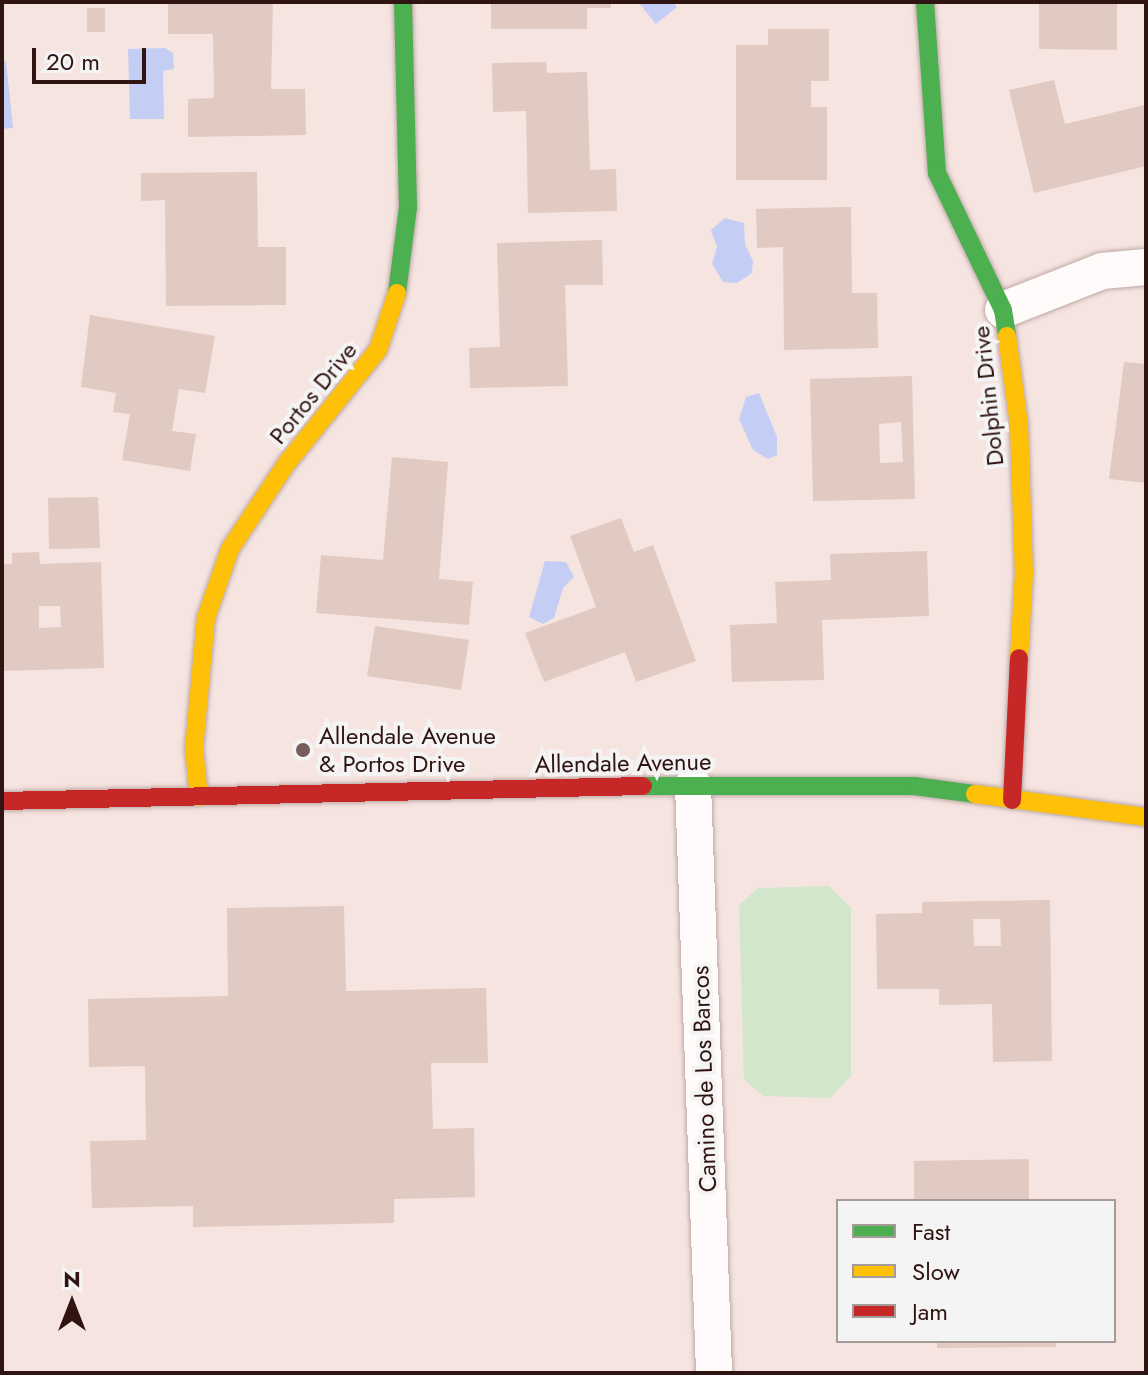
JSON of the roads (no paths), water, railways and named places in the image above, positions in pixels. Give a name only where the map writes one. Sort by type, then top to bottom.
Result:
[{"type":"street","name":"Portos Drive","points":[[199,797],[194,749],[206,618],[230,549],[287,463],[378,350],[403,275],[408,207],[403,2]]},
{"type":"street","name":"Dolphin Drive","points":[[925,2],[926,76],[937,173],[1003,310],[1019,425],[1024,572],[1012,800]]},
{"type":"street","points":[[1003,310],[1102,271],[1146,267]]},
{"type":"street","name":"Allendale Avenue","points":[[2,801],[693,785],[914,786],[1146,817]]},
{"type":"street","name":"Camino de Los Barcos","points":[[693,785],[714,1373]]},
{"type":"water","points":[[638,2],[673,2],[677,7],[656,24]]},
{"type":"water","points":[[165,48],[173,53],[174,69],[163,71],[164,119],[130,119],[128,49]]},
{"type":"water","points":[[2,61],[6,61],[13,128],[2,129]]},
{"type":"water","points":[[725,218],[744,223],[745,244],[753,261],[752,273],[737,283],[723,282],[712,264],[717,247],[711,230]]},
{"type":"water","points":[[759,393],[777,437],[777,455],[768,459],[753,450],[739,419],[746,397]]},
{"type":"water","points":[[545,561],[566,562],[574,577],[563,588],[554,618],[543,624],[529,617]]},
{"type":"place","name":"Allendale Avenue & Portos Drive","points":[[303,750]]}]
